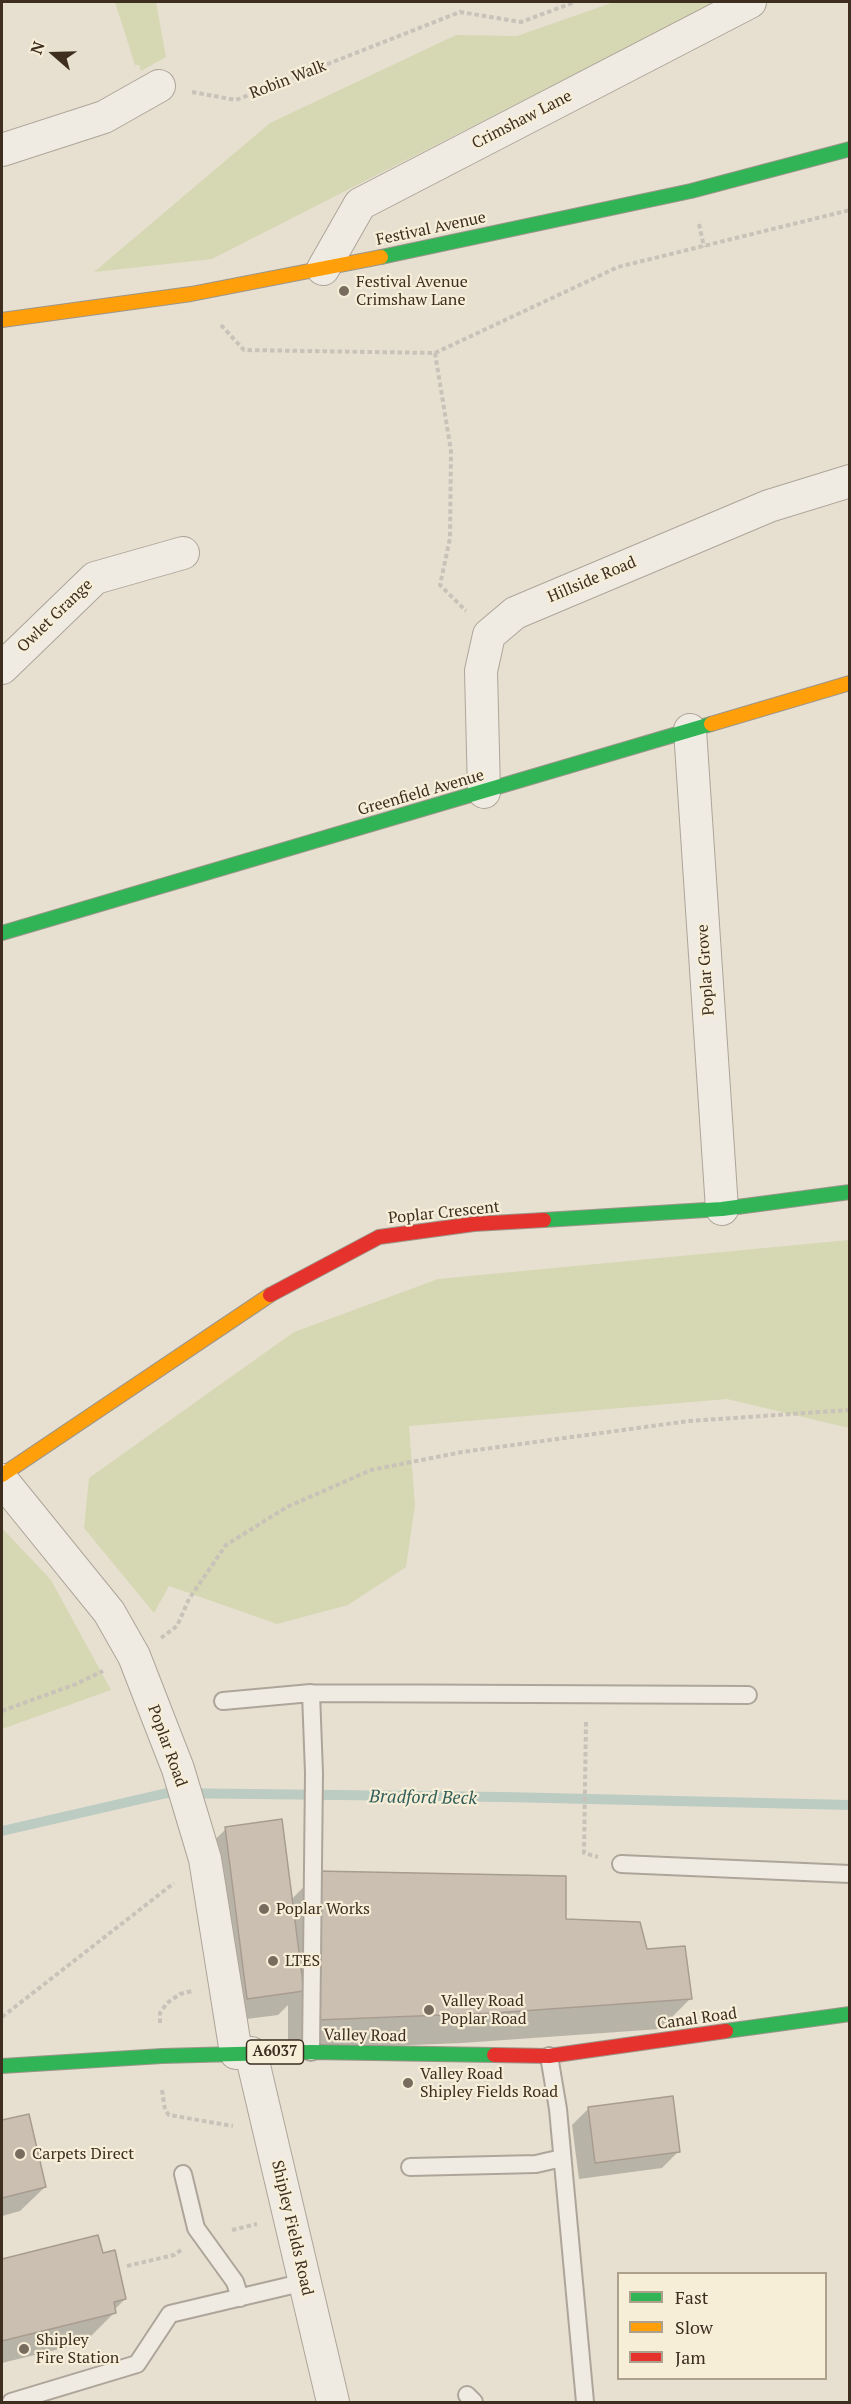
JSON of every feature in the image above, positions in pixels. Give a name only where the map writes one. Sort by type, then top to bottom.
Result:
[{"type":"street","name":"Crimshaw Lane","points":[[322,269],[360,204],[750,2]]},
{"type":"street","points":[[2,150],[104,117],[159,86]]},
{"type":"street","name":"Festival Avenue","points":[[6,326],[322,269],[691,191],[849,149]]},
{"type":"street","name":"Hillside Road","points":[[489,635],[515,613],[769,506],[849,481]]},
{"type":"street","name":"Owlet Grange","points":[[2,668],[94,578],[183,553]]},
{"type":"street","points":[[484,792],[481,671],[489,635]]},
{"type":"street","name":"Greenfield Avenue","points":[[2,933],[849,683]]},
{"type":"street","name":"Poplar Grove","points":[[690,730],[722,1209]]},
{"type":"street","name":"Poplar Crescent","points":[[2,1475],[279,1289],[380,1237],[474,1224],[722,1209],[849,1192]]},
{"type":"street","name":"Poplar Road","points":[[2,1480],[109,1612],[134,1656],[178,1768],[201,1845],[225,1984],[244,2053]]},
{"type":"street","name":"Canal Road","points":[[549,2056],[849,2014]]},
{"type":"street","name":"Valley Road","points":[[2,2066],[244,2053],[549,2056]]},
{"type":"street","name":"Shipley Fields Road","points":[[244,2053],[269,2129],[333,2403]]},
{"type":"lane","points":[[311,1693],[314,1773],[311,2052]]},
{"type":"lane","points":[[223,1701],[311,1693],[748,1695]]},
{"type":"lane","points":[[621,1864],[849,1874]]},
{"type":"lane","points":[[549,2056],[558,2109],[585,2403]]},
{"type":"lane","points":[[410,2167],[536,2163],[562,2158]]},
{"type":"lane","points":[[183,2174],[196,2228],[235,2282],[240,2298]]},
{"type":"lane","points":[[11,2403],[137,2364],[170,2314],[305,2282]]},
{"type":"path","name":"Robin Walk","points":[[159,86],[236,100],[460,12],[521,22],[575,2]]},
{"type":"path","points":[[191,294],[244,350],[435,353],[618,267],[849,210]]},
{"type":"path","points":[[435,353],[451,451],[450,538],[440,585],[489,635]]},
{"type":"path","points":[[2,1711],[76,1684],[134,1656],[177,1626],[189,1599],[226,1545],[287,1507],[371,1470],[462,1452],[689,1421],[849,1410]]},
{"type":"path","points":[[584,1828],[585,1746]]},
{"type":"path","points":[[2,2017],[201,1845]]},
{"type":"path","points":[[160,2025],[160,2013],[167,2003],[180,1994],[225,1984]]},
{"type":"path","points":[[162,2097],[165,2110],[169,2115],[249,2129],[269,2129]]},
{"type":"green space","points":[[115,2],[156,2],[166,57],[141,71],[139,65],[135,65]]},
{"type":"green space","points":[[614,2],[716,2],[212,259],[94,272],[270,123],[456,35],[517,36]]},
{"type":"green space","points":[[849,1240],[849,1428],[727,1399],[409,1426],[415,1505],[406,1567],[348,1605],[277,1624],[169,1586],[154,1613],[84,1528],[89,1478],[294,1332],[438,1279]]},
{"type":"green space","points":[[2,1528],[51,1580],[111,1690],[2,1729]]},
{"type":"building","name":"Poplar Works","points":[[282,1819],[304,1991],[247,1999],[225,1827]]},
{"type":"building","points":[[317,1871],[566,1876],[566,1919],[640,1922],[647,1949],[685,1946],[692,1999],[493,2013],[318,2020]]},
{"type":"building","points":[[673,2096],[680,2152],[595,2163],[588,2107]]},
{"type":"building","name":"Carpets Direct","points":[[29,2114],[46,2187],[2,2198],[2,2120]]},
{"type":"building","points":[[98,2235],[103,2253],[115,2250],[126,2299],[114,2302],[116,2313],[2,2341],[2,2259]]},
{"type":"waterway","name":"Bradford Beck","points":[[2,1831],[167,1793],[504,1797],[850,1805]]},
{"type":"traffic: fast","points":[[381,257],[691,191],[850,149]]},
{"type":"traffic: fast","points":[[2,933],[711,724]]},
{"type":"traffic: fast","points":[[544,1220],[722,1209],[850,1192]]},
{"type":"traffic: fast","points":[[726,2031],[850,2014]]},
{"type":"traffic: fast","points":[[2,2066],[162,2056],[311,2052],[494,2055]]},
{"type":"traffic: slow","points":[[2,320],[191,294],[381,257]]},
{"type":"traffic: slow","points":[[711,724],[850,683]]},
{"type":"traffic: slow","points":[[2,1475],[270,1295]]},
{"type":"traffic: jam","points":[[270,1295],[379,1237],[474,1224],[544,1220]]},
{"type":"traffic: jam","points":[[494,2055],[549,2056],[726,2031]]},
{"type":"place","name":"Festival Avenue Crimshaw Lane","points":[[344,291]]},
{"type":"place","name":"Poplar Works","points":[[264,1909]]},
{"type":"place","name":"LTES","points":[[273,1961]]},
{"type":"place","name":"Valley Road Poplar Road","points":[[429,2010]]},
{"type":"place","name":"Valley Road Shipley Fields Road","points":[[408,2083]]},
{"type":"place","name":"Carpets Direct","points":[[20,2154]]},
{"type":"place","name":"Shipley Fire Station","points":[[24,2349]]}]
